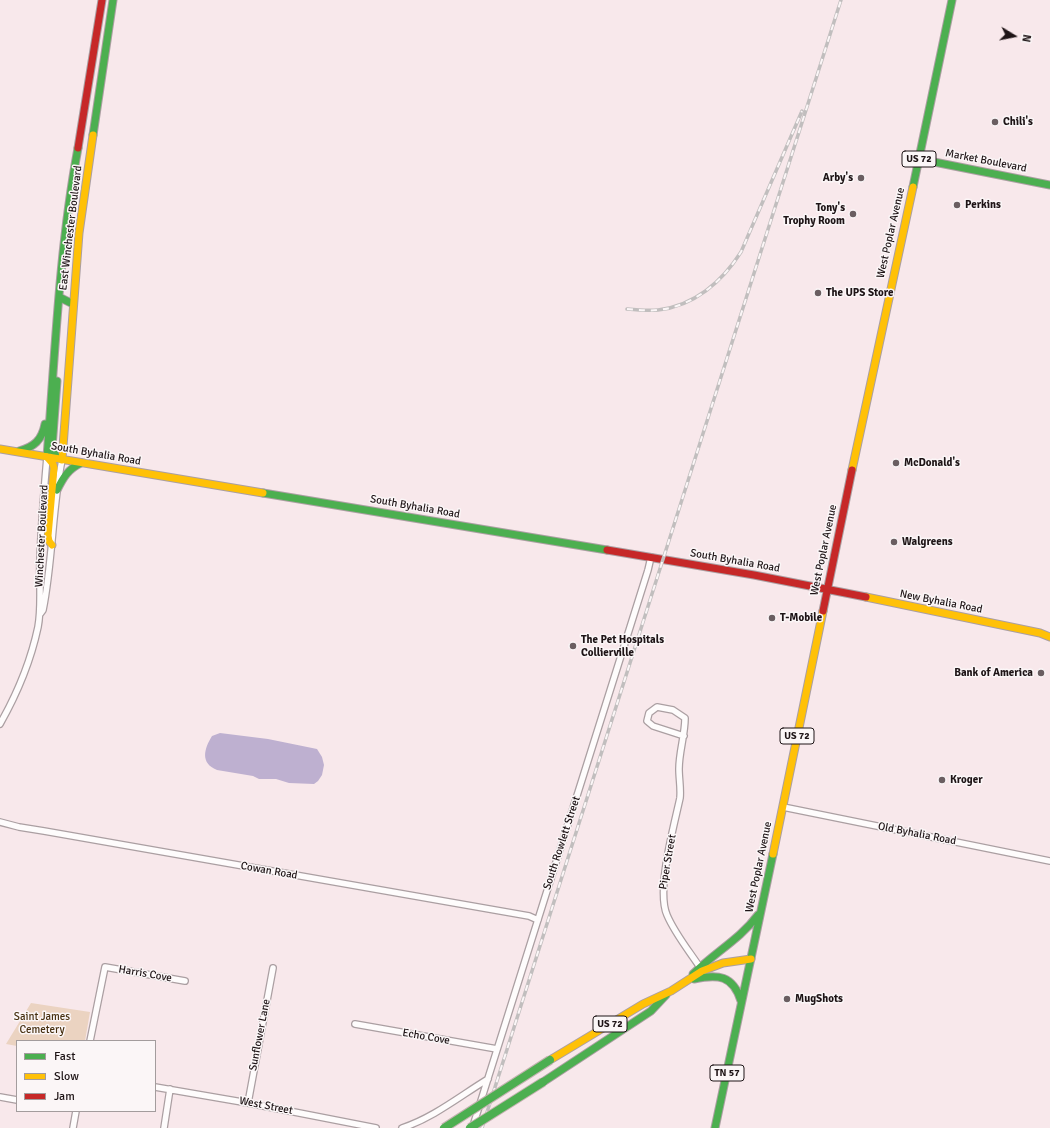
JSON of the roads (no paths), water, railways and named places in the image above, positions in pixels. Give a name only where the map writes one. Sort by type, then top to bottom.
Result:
[{"type":"main road","name":"East Winchester Boulevard","points":[[47,457],[54,351],[70,191],[82,128],[102,0]]},
{"type":"main road","name":"East Winchester Boulevard","points":[[62,460],[79,233],[113,0]]},
{"type":"main road","name":"West Poplar Avenue","points":[[715,1128],[885,312],[952,0]]},
{"type":"main road","name":"Market Boulevard","points":[[919,159],[1050,185]]},
{"type":"main road","points":[[59,297],[73,304]]},
{"type":"main road","points":[[16,451],[31,448],[39,441],[44,432],[52,355],[54,351]]},
{"type":"main road","points":[[54,351],[57,368],[57,383],[52,448],[56,456],[62,460]]},
{"type":"main road","name":"South Byhalia Road","points":[[0,449],[651,557],[827,589]]},
{"type":"main road","points":[[47,457],[53,464],[54,468],[48,536],[52,545]]},
{"type":"main road","points":[[57,490],[65,474],[74,465],[81,463]]},
{"type":"main road","name":"New Byhalia Road","points":[[827,589],[1040,633],[1050,637]]},
{"type":"main road","name":"US 72","points":[[703,972],[709,958],[743,933],[753,923],[761,910]]},
{"type":"main road","name":"US 72","points":[[444,1128],[550,1060],[643,1004],[671,991],[687,980],[723,963],[751,960]]},
{"type":"main road","points":[[703,972],[719,976],[730,982],[740,995],[742,1004]]},
{"type":"main road","name":"US 72","points":[[471,1128],[651,1011],[671,991]]},
{"type":"street","name":"Winchester Boulevard","points":[[0,724],[12,701],[27,664],[40,614],[40,553],[47,457]]},
{"type":"street","name":"Winchester Boulevard","points":[[40,614],[43,610],[46,596],[57,490],[62,460]]},
{"type":"street","name":"South Rowlett Street","points":[[471,1128],[488,1079],[651,557]]},
{"type":"street","name":"Piper Street","points":[[684,736],[653,726],[647,721],[649,713],[656,707],[673,710],[685,718],[684,736],[679,768],[681,786],[680,798],[662,893],[666,914],[703,972]]},
{"type":"street","name":"Old Byhalia Road","points":[[783,807],[1050,861]]},
{"type":"street","name":"Cowan Road","points":[[0,822],[19,827],[530,916],[538,920]]},
{"type":"street","name":"Harris Cove","points":[[90,1040],[105,967],[185,981]]},
{"type":"street","name":"Sunflower Lane","points":[[248,1103],[273,968]]},
{"type":"street","name":"Echo Cove","points":[[355,1024],[497,1049]]},
{"type":"street","points":[[402,1128],[430,1115],[488,1079]]},
{"type":"street","name":"West Street","points":[[156,1087],[248,1103],[376,1128]]},
{"type":"street","points":[[164,1128],[170,1090]]},
{"type":"street","points":[[0,1097],[16,1100]]},
{"type":"street","points":[[73,1128],[76,1112]]},
{"type":"railway","points":[[482,1128],[841,0]]},
{"type":"railway","points":[[627,309],[658,310],[671,308],[695,298],[706,291],[725,273],[741,252],[802,111]]},
{"type":"place","name":"Chili's","points":[[995,122]]},
{"type":"place","name":"Arby's","points":[[861,178]]},
{"type":"place","name":"Perkins","points":[[957,205]]},
{"type":"place","name":"Tony's Trophy Room","points":[[853,214]]},
{"type":"place","name":"The UPS Store","points":[[818,293]]},
{"type":"place","name":"McDonald's","points":[[896,463]]},
{"type":"place","name":"Walgreens","points":[[894,542]]},
{"type":"place","name":"T-Mobile","points":[[772,618]]},
{"type":"place","name":"The Pet Hospitals Collierville","points":[[573,646]]},
{"type":"place","name":"Bank of America","points":[[1041,673]]},
{"type":"place","name":"Kroger","points":[[942,780]]},
{"type":"place","name":"MugShots","points":[[787,999]]},
{"type":"park label","name":"Saint James Cemetery","points":[[42,1023]]}]
